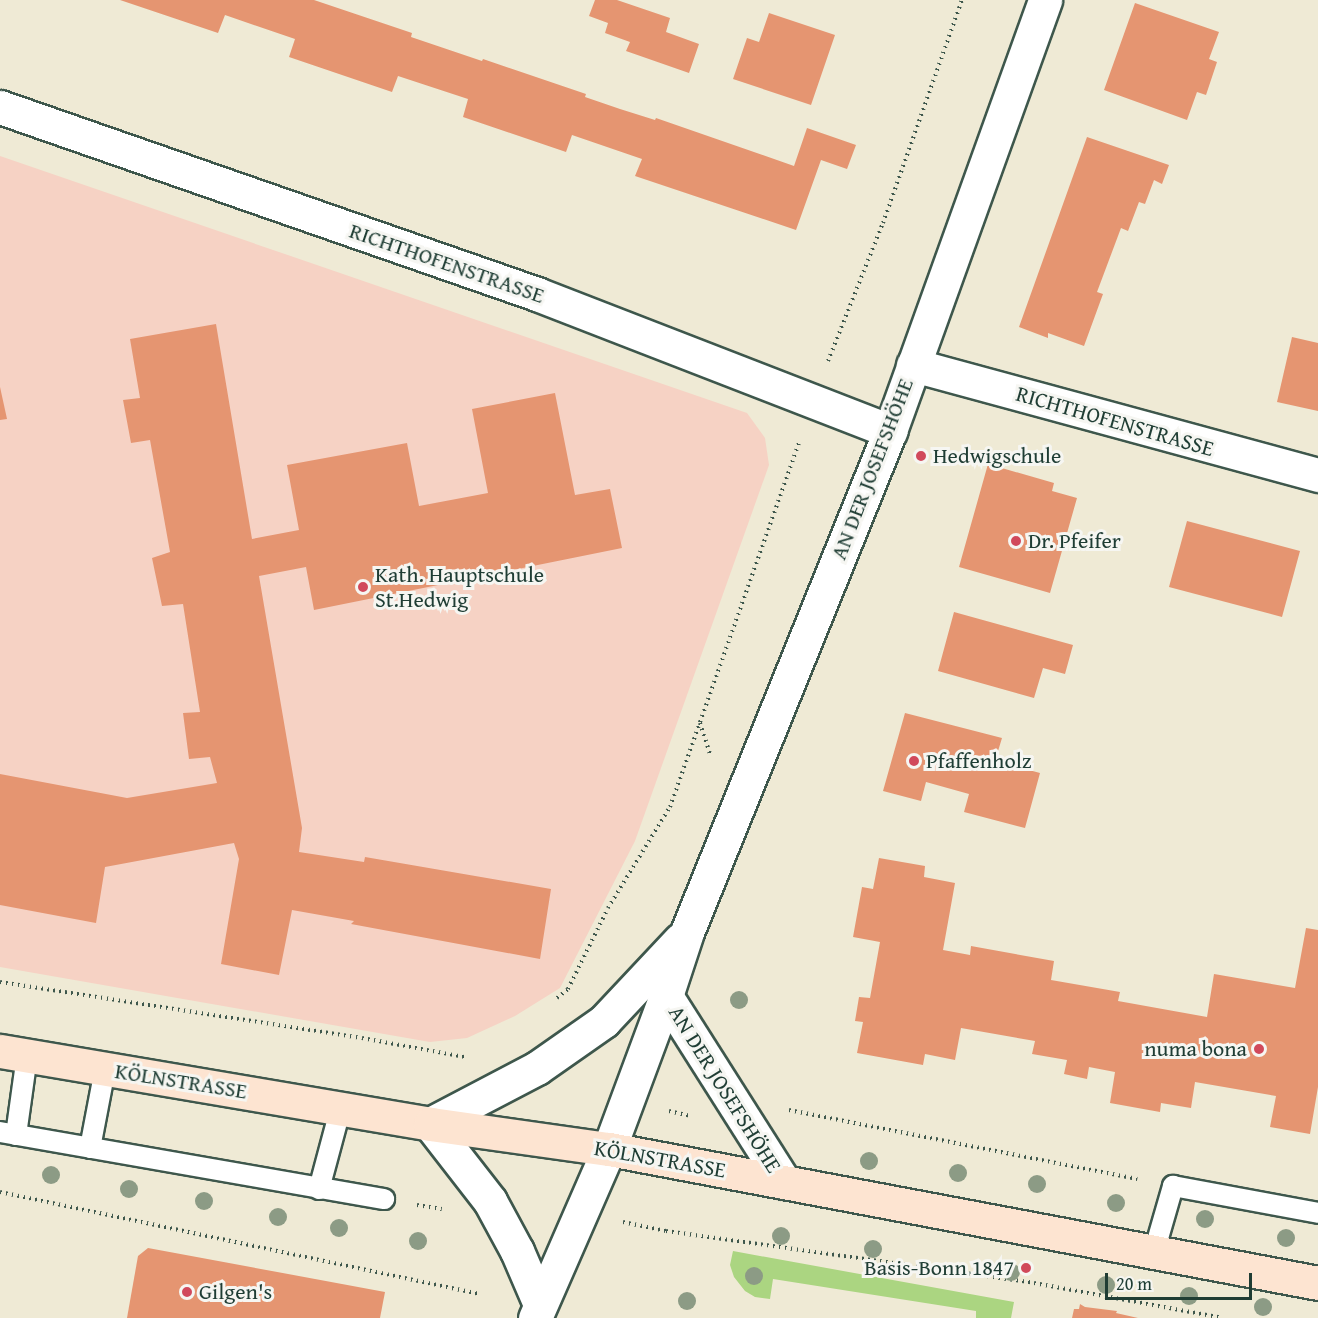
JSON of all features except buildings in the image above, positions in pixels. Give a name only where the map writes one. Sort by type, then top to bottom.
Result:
[{"type":"main road","name":"KÖLNSTRASSE","points":[[14,1054],[341,1107],[430,1124],[609,1149],[1318,1283]]},
{"type":"street","name":"AN DER JOSEFSHÖHE","points":[[537,1310],[609,1149],[666,996],[687,932],[890,430],[1045,0]]},
{"type":"street","name":"RICHTHOFENSTRASSE","points":[[0,107],[537,294],[890,430]]},
{"type":"street","name":"RICHTHOFENSTRASSE","points":[[913,365],[1318,475]]},
{"type":"street","name":"AN DER JOSEFSHÖHE","points":[[430,1124],[524,1075],[604,1021],[687,932]]},
{"type":"street","name":"AN DER JOSEFSHÖHE","points":[[666,996],[784,1182]]},
{"type":"street","points":[[430,1124],[490,1201],[517,1251],[537,1310]]},
{"type":"lane","points":[[14,1054],[8,1134],[384,1199]]},
{"type":"lane","points":[[90,1148],[105,1069]]},
{"type":"lane","points":[[319,1189],[341,1107]]},
{"type":"lane","points":[[1154,1252],[1173,1186],[1318,1213]]},
{"type":"path","points":[[550,1005],[568,989],[608,908],[670,807],[813,401],[882,223],[962,0]]},
{"type":"path","points":[[0,982],[362,1038],[471,1058],[524,1075]]},
{"type":"path","points":[[627,1102],[703,1118],[741,1111],[762,1104],[1173,1186]]},
{"type":"path","points":[[0,1192],[477,1293]]},
{"type":"path","points":[[384,1199],[454,1211],[490,1201]]},
{"type":"path","points":[[580,1212],[666,1231],[1034,1283],[1222,1318]]},
{"type":"shaded area","name":"Kath. Hauptschule St.Hedwig","points":[[0,156],[747,413],[765,438],[769,465],[635,841],[560,988],[515,1016],[467,1038],[430,1042],[0,967]]},
{"type":"green space","points":[[733,1251],[1014,1302],[1011,1318],[976,1318],[976,1311],[773,1279],[770,1299],[755,1297],[745,1291],[734,1277],[730,1265]]},
{"type":"place","name":"Hedwigschule","points":[[921,456]]},
{"type":"place","name":"Dr. Pfeifer","points":[[1016,541]]},
{"type":"place","name":"Kath. Hauptschule St.Hedwig","points":[[363,587]]},
{"type":"place","name":"Pfaffenholz","points":[[914,761]]},
{"type":"place","name":"numa bona","points":[[1259,1049]]},
{"type":"place","name":"Basis-Bonn 1847","points":[[1026,1268]]},
{"type":"place","name":"Gilgen's","points":[[187,1292]]}]
